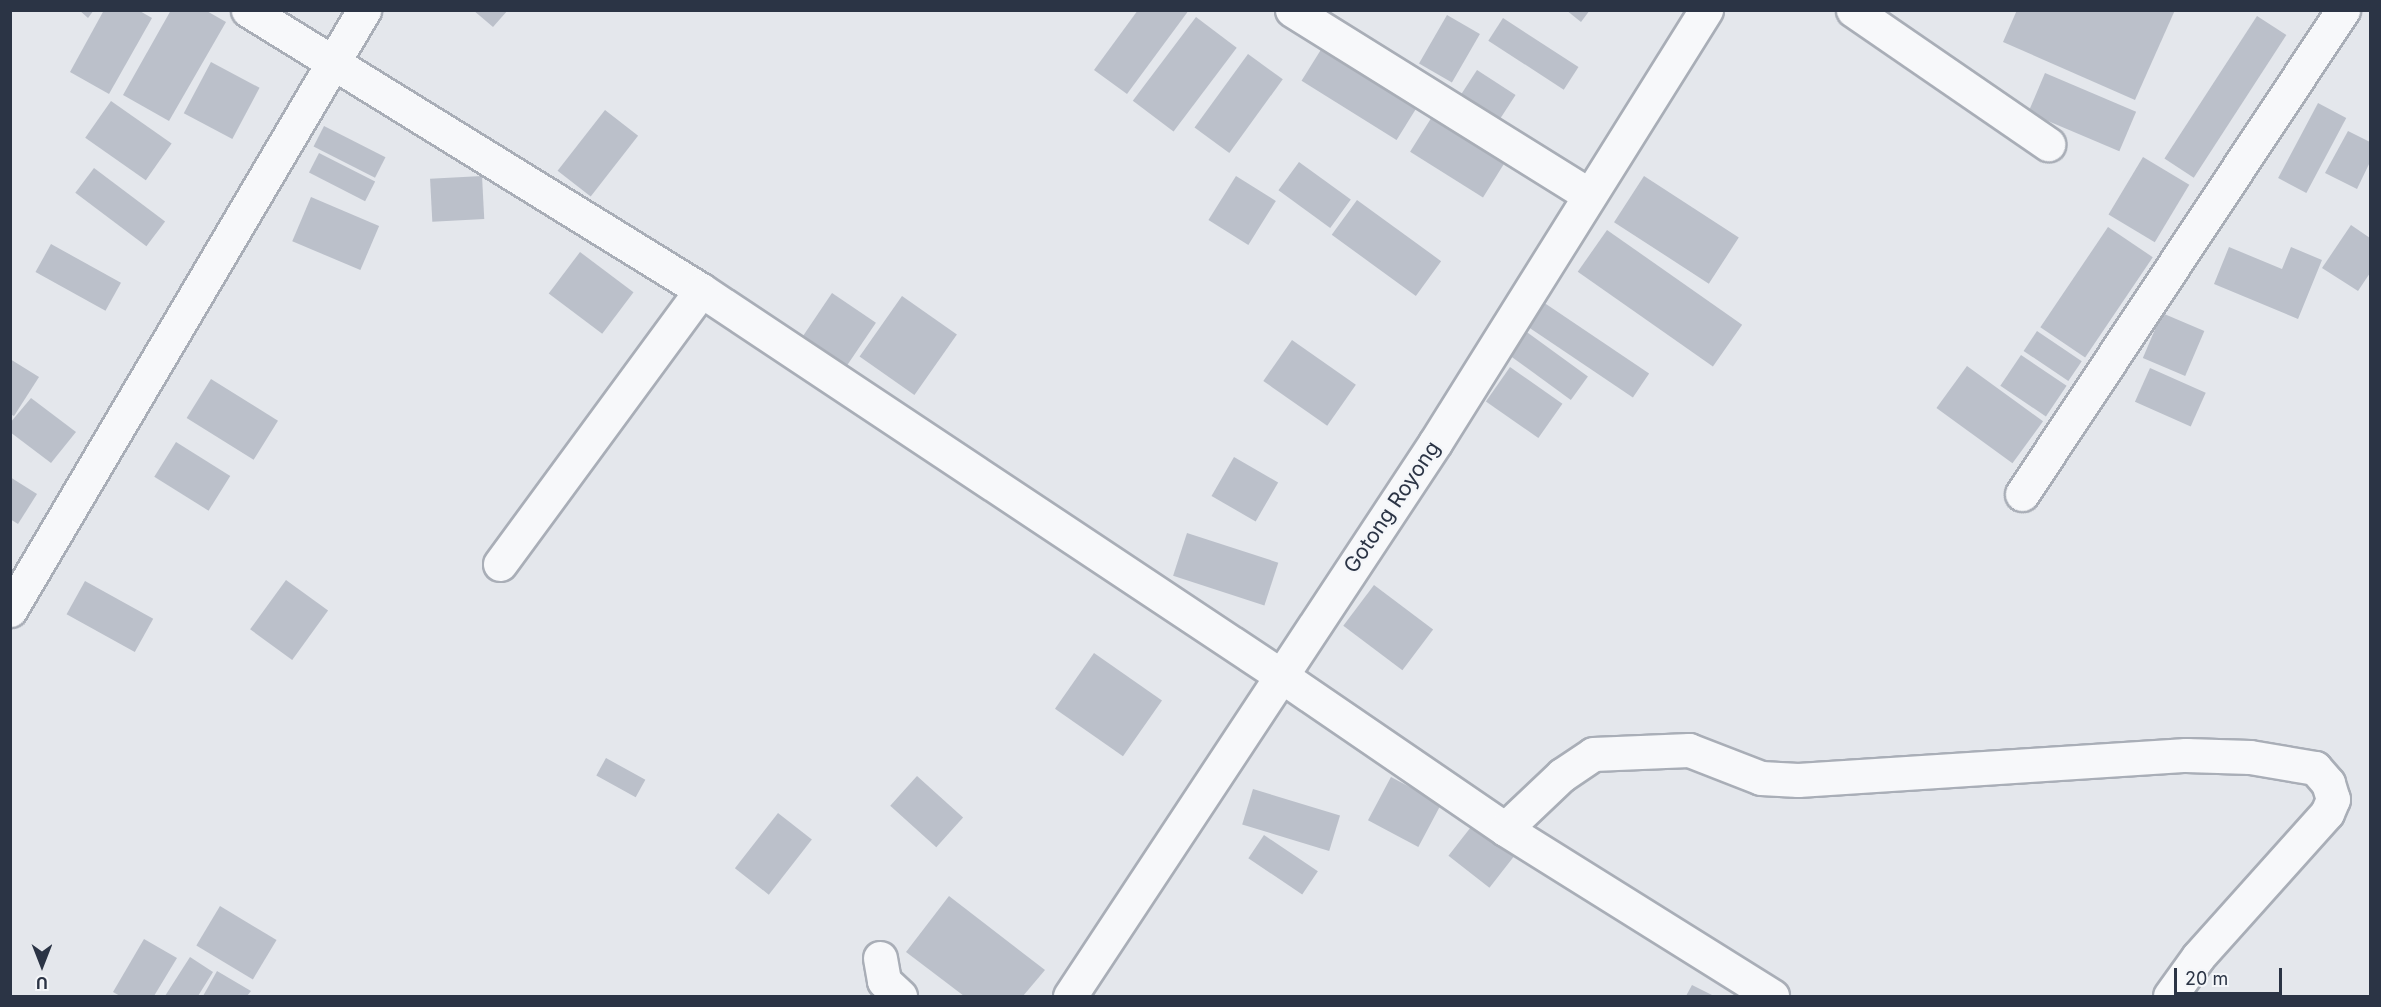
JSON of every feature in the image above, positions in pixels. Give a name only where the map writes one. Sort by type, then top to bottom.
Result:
[{"type":"street","points":[[248,10],[701,290],[1280,675],[1505,829],[1772,996]]},
{"type":"street","points":[[10,610],[364,10]]},
{"type":"street","points":[[1292,10],[1588,194]]},
{"type":"street","name":"Gotong Royong","points":[[1070,996],[1435,443],[1588,194],[1706,10]]},
{"type":"street","points":[[1853,10],[2048,144]]},
{"type":"street","points":[[2022,494],[2343,10]]},
{"type":"street","points":[[2363,10],[2370,15]]},
{"type":"street","points":[[500,564],[701,290]]},
{"type":"street","points":[[1505,829],[1562,775],[1593,754],[1689,750],[1761,778],[1798,780],[2186,755],[2250,757],[2315,768],[2328,783],[2333,799],[2327,813],[2198,957],[2170,996]]},
{"type":"street","points":[[880,958],[884,981],[900,996]]},
{"type":"building","points":[[79,10],[94,10],[88,18]]},
{"type":"building","points":[[104,10],[138,10],[152,18],[109,94],[70,72]]},
{"type":"building","points":[[171,10],[205,10],[226,22],[169,121],[123,95]]},
{"type":"building","points":[[473,10],[508,10],[493,27]]},
{"type":"building","points":[[1138,10],[1189,10],[1127,94],[1094,70]]},
{"type":"building","points":[[1566,10],[1590,10],[1581,22]]},
{"type":"building","points":[[2017,10],[2175,10],[2135,100],[2003,42]]},
{"type":"building","points":[[1447,15],[1480,34],[1452,82],[1419,63]]},
{"type":"building","points":[[2257,16],[2286,35],[2194,178],[2164,159]]},
{"type":"building","points":[[1196,17],[1237,48],[1174,132],[1133,101]]},
{"type":"building","points":[[1503,18],[1578,67],[1564,90],[1488,41]]},
{"type":"building","points":[[1327,40],[1422,99],[1397,140],[1302,81]]},
{"type":"building","points":[[1248,54],[1283,79],[1229,153],[1195,128]]},
{"type":"building","points":[[211,62],[260,88],[232,139],[184,113]]},
{"type":"building","points":[[1477,70],[1516,95],[1500,119],[1461,94]]},
{"type":"building","points":[[2045,73],[2136,112],[2119,151],[2028,113]]},
{"type":"building","points":[[111,101],[172,143],[146,180],[85,138]]},
{"type":"building","points":[[2318,103],[2346,118],[2306,193],[2278,178]]},
{"type":"building","points":[[605,110],[638,136],[591,197],[558,171]]},
{"type":"building","points":[[1435,112],[1508,158],[1483,197],[1410,152]]},
{"type":"building","points":[[324,126],[385,157],[375,178],[314,146]]},
{"type":"building","points":[[2348,131],[2370,142],[2370,162],[2357,189],[2325,173]]},
{"type":"building","points":[[319,153],[375,182],[365,201],[309,173]]},
{"type":"building","points":[[2143,157],[2189,185],[2155,242],[2108,214]]},
{"type":"building","points":[[1299,162],[1351,200],[1330,228],[1278,190]]},
{"type":"building","points":[[94,168],[165,222],[146,246],[75,193]]},
{"type":"building","points":[[482,176],[484,219],[432,222],[430,179]]},
{"type":"building","points":[[1236,176],[1276,201],[1248,245],[1208,220]]},
{"type":"building","points":[[1644,176],[1739,238],[1709,284],[1614,222]]},
{"type":"building","points":[[311,197],[379,226],[360,270],[292,241]]},
{"type":"building","points":[[1357,200],[1441,261],[1416,296],[1332,235]]},
{"type":"building","points":[[2351,225],[2370,238],[2370,273],[2358,291],[2322,268]]},
{"type":"building","points":[[2108,227],[2153,257],[2085,358],[2040,327]]},
{"type":"building","points":[[1607,230],[1742,325],[1713,366],[1578,272]]},
{"type":"building","points":[[51,244],[121,283],[105,311],[35,272]]},
{"type":"building","points":[[2229,247],[2282,269],[2291,247],[2322,260],[2298,319],[2214,284]]},
{"type":"building","points":[[580,252],[634,292],[602,334],[549,294]]},
{"type":"building","points":[[832,293],[876,323],[846,367],[802,337]]},
{"type":"building","points":[[902,296],[957,334],[914,395],[860,357]]},
{"type":"building","points":[[1543,302],[1649,374],[1633,398],[1527,326]]},
{"type":"building","points":[[2162,313],[2204,331],[2185,376],[2143,358]]},
{"type":"building","points":[[1524,330],[1588,376],[1571,400],[1507,353]]},
{"type":"building","points":[[2037,331],[2082,361],[2068,381],[2024,351]]},
{"type":"building","points":[[1292,340],[1356,385],[1327,426],[1263,381]]},
{"type":"building","points":[[2021,355],[2067,386],[2046,416],[2000,386]]},
{"type":"building","points":[[10,359],[39,377],[14,416],[10,414]]},
{"type":"building","points":[[1967,366],[2043,421],[2012,463],[1936,408]]},
{"type":"building","points":[[1510,367],[1562,404],[1538,438],[1486,401]]},
{"type":"building","points":[[2150,368],[2206,393],[2191,427],[2135,402]]},
{"type":"building","points":[[211,379],[278,421],[254,460],[187,418]]},
{"type":"building","points":[[31,398],[76,432],[51,463],[10,432],[10,423]]},
{"type":"building","points":[[176,442],[230,476],[209,511],[154,477]]},
{"type":"building","points":[[1234,457],[1278,482],[1256,521],[1212,496]]},
{"type":"building","points":[[10,477],[37,494],[18,524],[10,519]]},
{"type":"building","points":[[1187,533],[1278,563],[1264,605],[1173,576]]},
{"type":"building","points":[[286,580],[328,611],[292,660],[250,629]]},
{"type":"building","points":[[85,581],[153,619],[135,652],[67,614]]},
{"type":"building","points":[[1374,585],[1433,630],[1402,670],[1343,626]]},
{"type":"building","points":[[1094,653],[1162,701],[1123,756],[1055,709]]},
{"type":"building","points":[[606,758],[645,780],[636,797],[596,775]]},
{"type":"building","points":[[917,776],[963,817],[936,847],[890,806]]},
{"type":"building","points":[[1391,777],[1441,804],[1418,847],[1368,820]]},
{"type":"building","points":[[1253,789],[1340,816],[1329,851],[1242,824]]},
{"type":"building","points":[[778,813],[812,839],[769,895],[735,868]]},
{"type":"building","points":[[1478,818],[1519,850],[1489,888],[1448,856]]},
{"type":"building","points":[[1264,835],[1318,871],[1302,895],[1248,858]]},
{"type":"building","points":[[949,896],[1045,970],[1023,996],[964,996],[906,952]]},
{"type":"building","points":[[220,906],[277,940],[253,979],[196,945]]},
{"type":"building","points":[[144,939],[177,958],[154,996],[120,996],[113,992]]},
{"type":"building","points":[[190,957],[213,972],[198,996],[165,996]]},
{"type":"building","points":[[217,971],[251,991],[247,996],[203,996]]},
{"type":"building","points":[[1692,985],[1714,996],[1686,996]]}]
